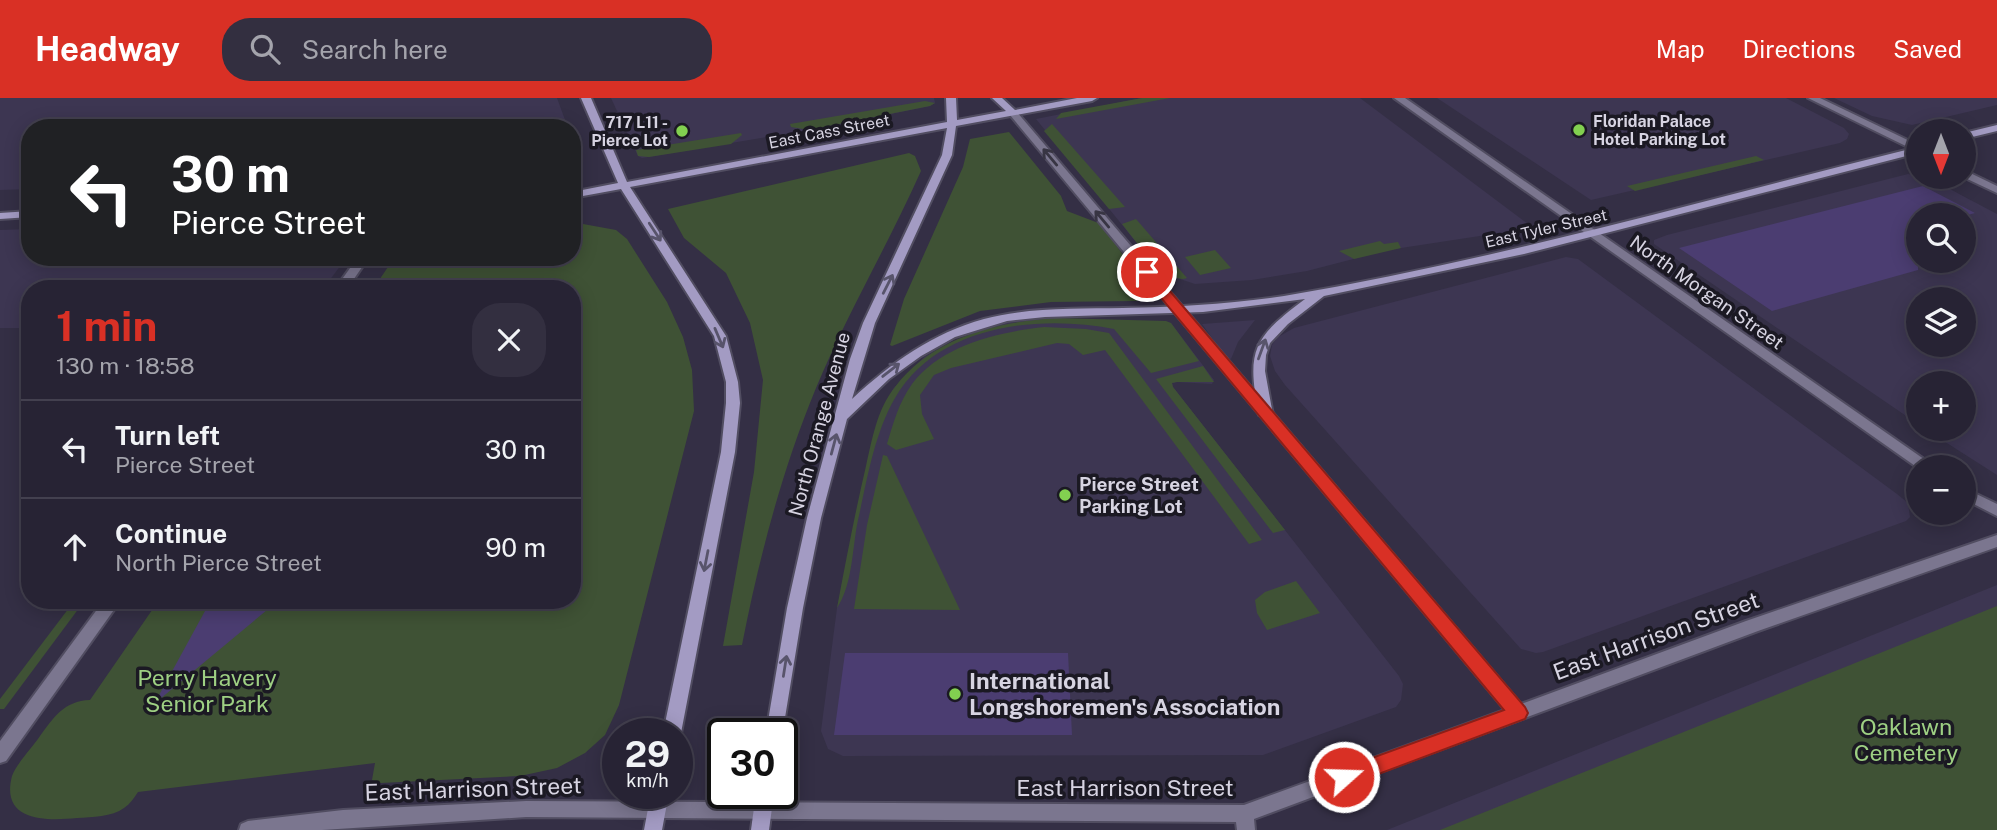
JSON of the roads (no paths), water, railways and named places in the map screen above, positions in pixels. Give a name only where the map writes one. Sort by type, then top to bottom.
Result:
[{"type":"main road","points":[[586,98],[624,186],[720,336],[732,382],[733,403],[728,452],[675,718]]},
{"type":"main road","name":"North Orange Avenue","points":[[777,718],[795,608],[814,518],[841,417],[869,323],[947,155],[952,124],[951,98]]},
{"type":"main road","points":[[997,98],[1013,113]]},
{"type":"main road","name":"East Cass Street","points":[[581,193],[1092,98]]},
{"type":"main road","points":[[1976,133],[1997,128]]},
{"type":"main road","name":"East Tyler Street","points":[[841,417],[895,366],[932,344],[992,320],[1039,313],[1177,310],[1256,303],[1322,292],[1592,234],[1906,152]]},
{"type":"main road","points":[[0,216],[21,215]]},
{"type":"main road","points":[[1266,415],[1257,379],[1258,360],[1264,341],[1279,325],[1322,292]]},
{"type":"main road","points":[[653,830],[657,809]]},
{"type":"main road","points":[[760,830],[763,809]]},
{"type":"street","name":"North Morgan Street","points":[[1399,98],[1909,455]]},
{"type":"street","points":[[1813,98],[1906,143]]},
{"type":"street","points":[[1013,113],[1518,713]]},
{"type":"street","points":[[1976,179],[1997,190]]},
{"type":"street","points":[[1976,500],[1997,511]]},
{"type":"street","name":"East Harrison Street","points":[[798,802],[1245,822],[1518,713],[1752,626],[1997,541]]},
{"type":"street","points":[[0,755],[106,609]]},
{"type":"street","name":"East Harrison Street","points":[[248,830],[343,819],[602,804]]},
{"type":"place","name":"Floridan Palace Hotel Parking Lot","points":[[1579,130]]},
{"type":"place","name":"717 L11 - Pierce Lot","points":[[682,131]]},
{"type":"place","name":"Pierce Street Parking Lot","points":[[1065,495]]},
{"type":"place","name":"International Longshoremen's Association","points":[[955,694]]},
{"type":"park label","name":"Perry Havery Senior Park","points":[[207,691]]},
{"type":"park label","name":"Oaklawn Cemetery","points":[[1906,740]]}]
